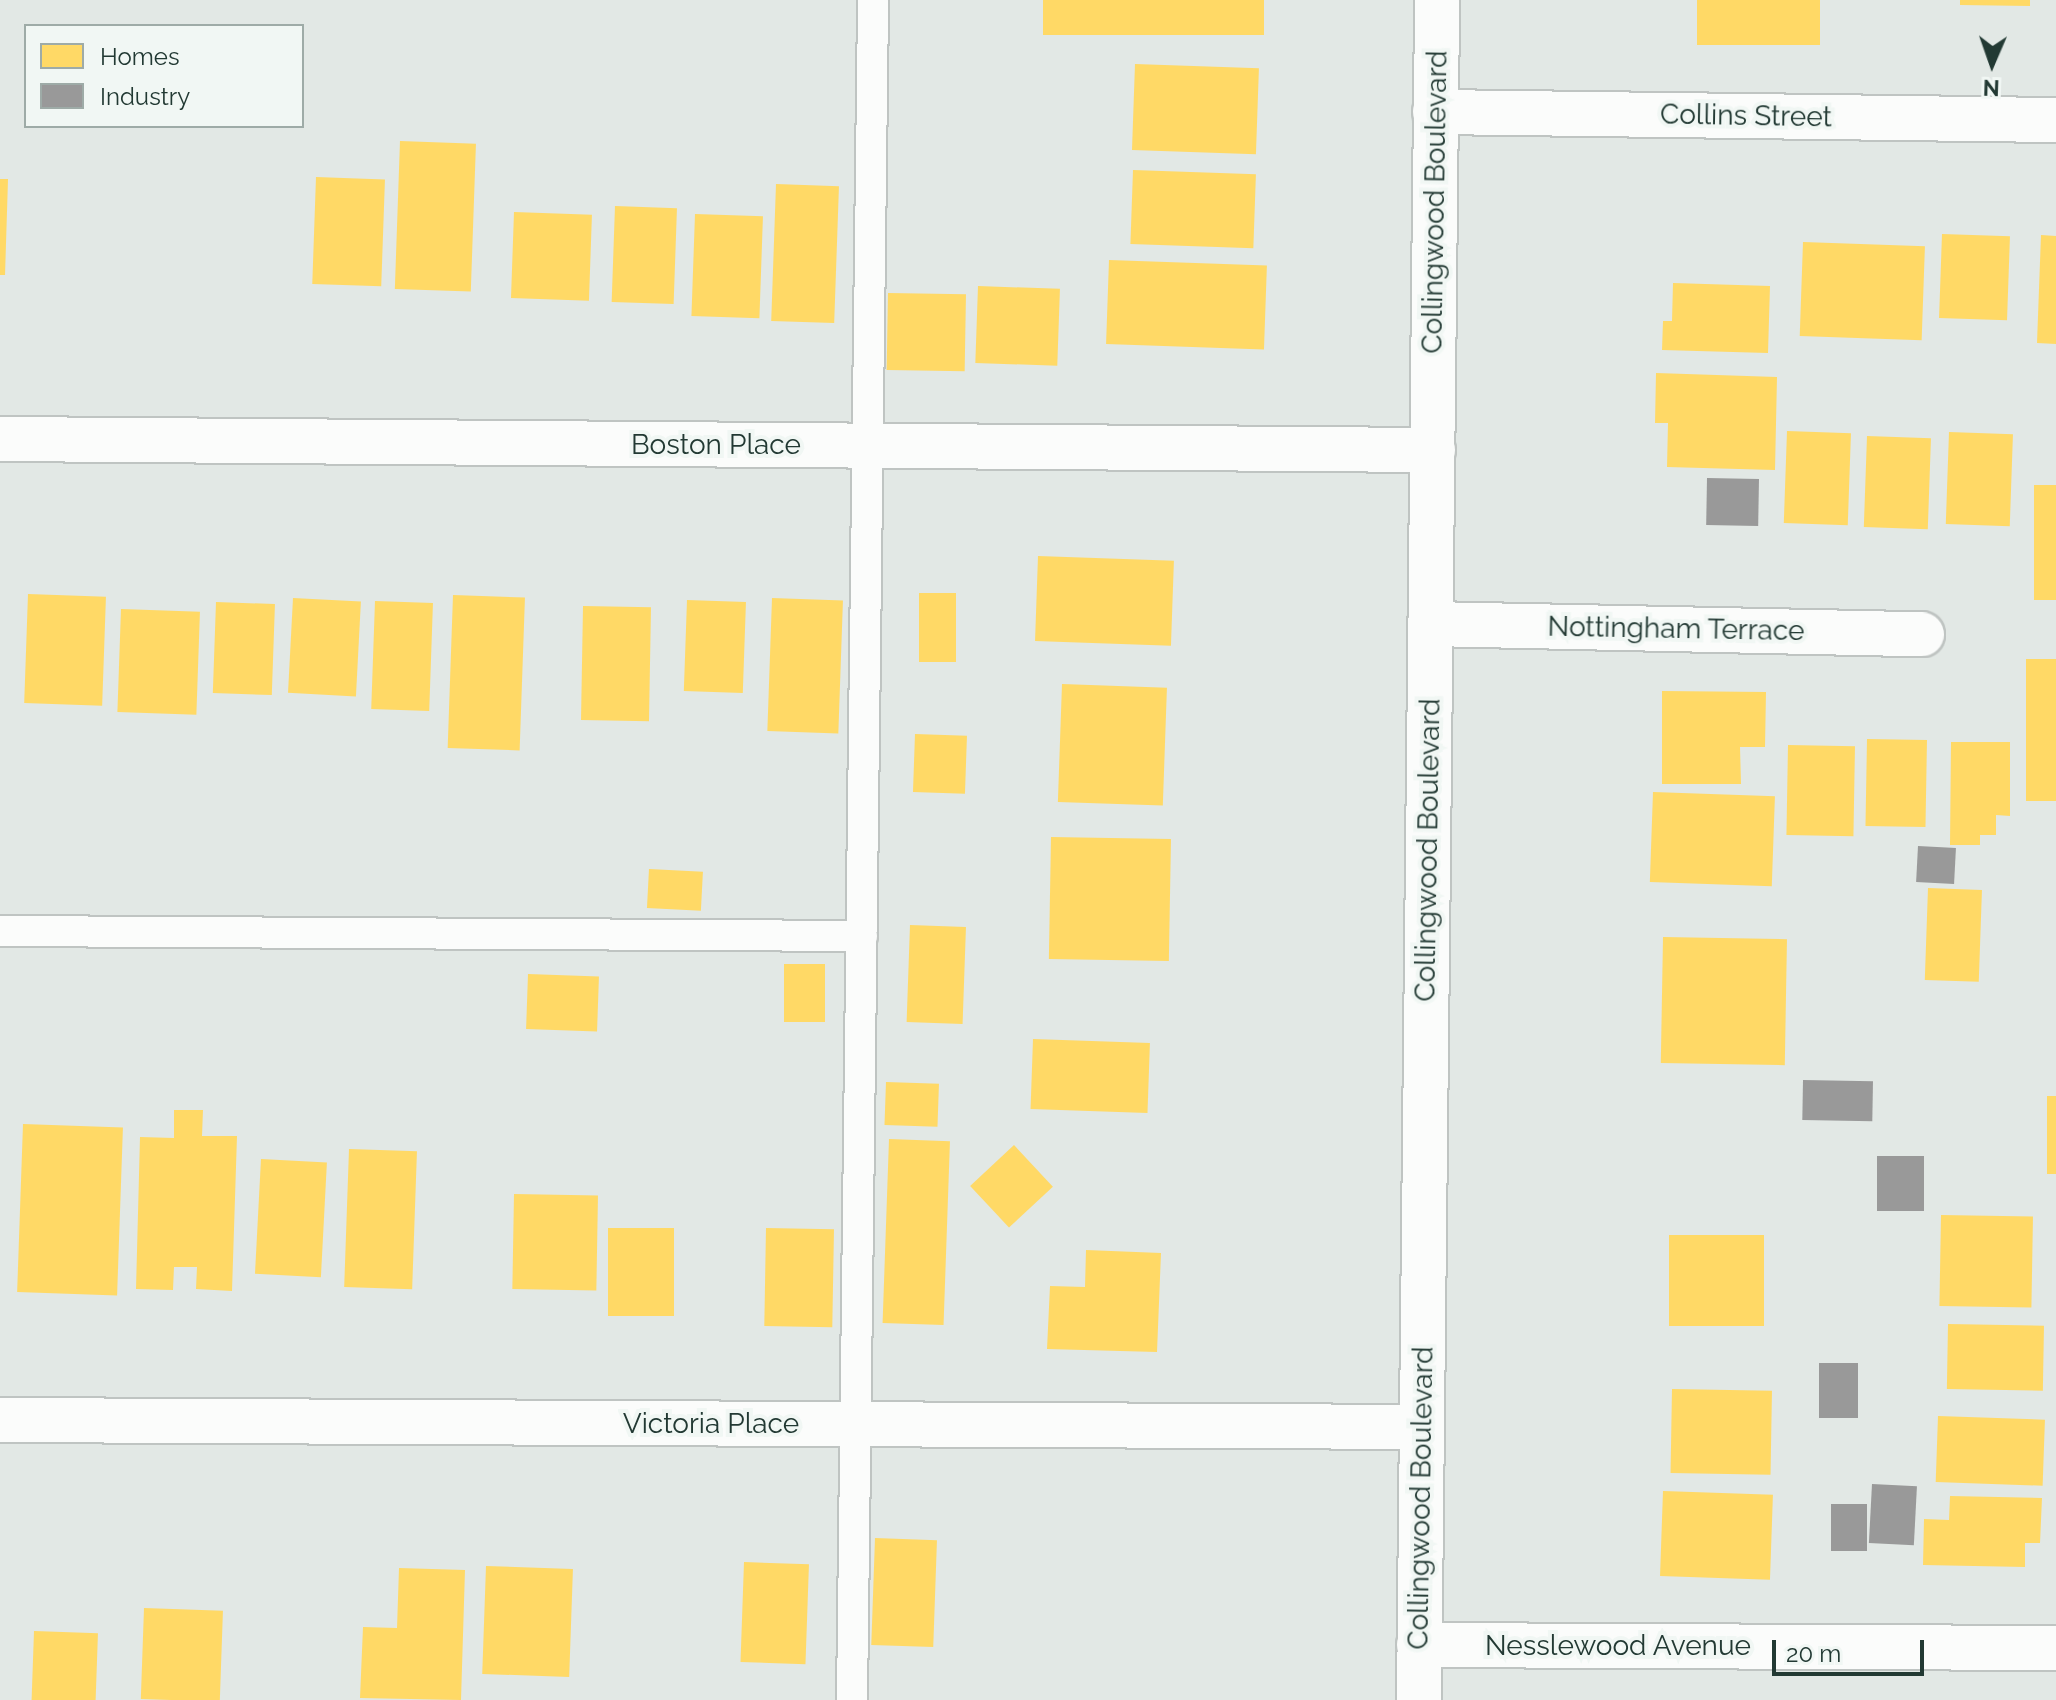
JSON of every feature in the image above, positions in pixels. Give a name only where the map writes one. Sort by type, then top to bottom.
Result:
[{"type":"street","name":"Collingwood Boulevard","points":[[1419,1700],[1437,0]]},
{"type":"street","name":"Collins Street","points":[[1435,112],[2056,120]]},
{"type":"street","name":"Boston Place","points":[[0,439],[1433,450]]},
{"type":"street","name":"Nottingham Terrace","points":[[1430,624],[1922,634]]},
{"type":"street","name":"Victoria Place","points":[[0,1420],[1421,1427]]},
{"type":"street","name":"Nesslewood Avenue","points":[[1419,1645],[2056,1648]]},
{"type":"lane","points":[[852,1700],[873,0]]},
{"type":"lane","points":[[0,931],[862,936]]},
{"type":"building: Homes","points":[[1043,0],[1264,0],[1264,35],[1043,35]]},
{"type":"building: Homes","points":[[1697,0],[1820,0],[1820,45],[1697,45]]},
{"type":"building: Homes","points":[[1960,0],[2030,0],[2030,6],[1960,5]]},
{"type":"building: Homes","points":[[1135,64],[1259,68],[1256,154],[1132,150]]},
{"type":"building: Homes","points":[[400,141],[476,144],[471,292],[395,289]]},
{"type":"building: Homes","points":[[1133,170],[1256,174],[1253,248],[1130,244]]},
{"type":"building: Homes","points":[[316,177],[385,179],[381,286],[312,284]]},
{"type":"building: Homes","points":[[0,179],[8,179],[5,275],[0,275]]},
{"type":"building: Homes","points":[[776,184],[839,186],[834,323],[771,321]]},
{"type":"building: Homes","points":[[615,206],[677,208],[674,304],[612,302]]},
{"type":"building: Homes","points":[[514,212],[592,215],[589,301],[511,298]]},
{"type":"building: Homes","points":[[695,214],[763,216],[759,318],[691,316]]},
{"type":"building: Homes","points":[[1942,234],[2010,236],[2007,320],[1939,318]]},
{"type":"building: Homes","points":[[2041,235],[2056,236],[2056,344],[2037,343]]},
{"type":"building: Homes","points":[[1803,242],[1925,246],[1922,340],[1800,336]]},
{"type":"building: Homes","points":[[1109,260],[1267,266],[1264,349],[1106,344]]},
{"type":"building: Homes","points":[[1673,283],[1770,286],[1768,353],[1662,350],[1663,321],[1672,321]]},
{"type":"building: Homes","points":[[978,286],[1060,289],[1057,366],[975,363]]},
{"type":"building: Homes","points":[[888,293],[966,294],[965,371],[887,370]]},
{"type":"building: Homes","points":[[1656,373],[1777,377],[1775,470],[1667,467],[1668,423],[1655,423]]},
{"type":"building: Homes","points":[[1787,431],[1851,433],[1848,525],[1784,523]]},
{"type":"building: Homes","points":[[1949,432],[2013,434],[2010,526],[1946,524]]},
{"type":"building: Homes","points":[[1867,436],[1931,438],[1928,529],[1864,527]]},
{"type":"building: Homes","points":[[2034,485],[2056,485],[2056,600],[2034,600]]},
{"type":"building: Homes","points":[[1038,556],[1174,561],[1171,646],[1035,641]]},
{"type":"building: Homes","points":[[919,593],[956,593],[956,662],[919,662]]},
{"type":"building: Homes","points":[[28,594],[106,597],[102,706],[24,703]]},
{"type":"building: Homes","points":[[453,595],[525,598],[520,750],[448,748]]},
{"type":"building: Homes","points":[[293,598],[361,602],[356,696],[288,693]]},
{"type":"building: Homes","points":[[772,598],[843,600],[838,733],[767,731]]},
{"type":"building: Homes","points":[[687,600],[746,602],[743,693],[684,691]]},
{"type":"building: Homes","points":[[375,601],[433,603],[429,711],[371,709]]},
{"type":"building: Homes","points":[[216,602],[275,604],[272,695],[213,693]]},
{"type":"building: Homes","points":[[583,606],[651,607],[649,721],[581,720]]},
{"type":"building: Homes","points":[[121,609],[200,612],[196,715],[117,712]]},
{"type":"building: Homes","points":[[2026,659],[2056,659],[2056,801],[2026,801]]},
{"type":"building: Homes","points":[[1062,684],[1167,688],[1163,806],[1058,802]]},
{"type":"building: Homes","points":[[1662,691],[1766,692],[1765,747],[1740,747],[1741,784],[1662,784]]},
{"type":"building: Homes","points":[[915,734],[967,736],[965,794],[913,792]]},
{"type":"building: Homes","points":[[1867,739],[1927,740],[1925,827],[1865,826]]},
{"type":"building: Homes","points":[[1951,742],[2010,742],[2010,816],[1996,815],[1996,835],[1980,835],[1980,845],[1950,845]]},
{"type":"building: Homes","points":[[1788,745],[1855,746],[1853,836],[1786,835]]},
{"type":"building: Homes","points":[[1653,792],[1775,796],[1772,886],[1650,882]]},
{"type":"building: Homes","points":[[1051,837],[1171,839],[1169,961],[1049,959]]},
{"type":"building: Homes","points":[[649,869],[703,872],[701,911],[647,908]]},
{"type":"building: Homes","points":[[1928,888],[1982,890],[1979,982],[1925,980]]},
{"type":"building: Homes","points":[[910,925],[966,927],[963,1024],[907,1022]]},
{"type":"building: Homes","points":[[1663,937],[1787,939],[1785,1065],[1661,1063]]},
{"type":"building: Homes","points":[[784,964],[825,964],[825,1022],[784,1022]]},
{"type":"building: Homes","points":[[528,974],[599,976],[597,1031],[526,1029]]},
{"type":"building: Homes","points":[[1033,1039],[1150,1043],[1147,1113],[1031,1109]]},
{"type":"building: Homes","points":[[886,1082],[939,1084],[937,1127],[884,1125]]},
{"type":"building: Homes","points":[[2047,1096],[2056,1096],[2056,1174],[2047,1174]]},
{"type":"building: Homes","points":[[174,1110],[203,1110],[202,1136],[237,1136],[232,1291],[196,1289],[197,1267],[174,1267],[173,1290],[136,1289],[140,1137],[174,1138]]},
{"type":"building: Homes","points":[[23,1124],[123,1127],[117,1295],[17,1292]]},
{"type":"building: Homes","points":[[889,1139],[950,1141],[944,1325],[883,1323]]},
{"type":"building: Homes","points":[[1014,1145],[1053,1187],[1009,1228],[970,1186]]},
{"type":"building: Homes","points":[[349,1149],[417,1151],[412,1289],[344,1287]]},
{"type":"building: Homes","points":[[261,1159],[327,1162],[321,1277],[255,1274]]},
{"type":"building: Homes","points":[[514,1194],[598,1195],[596,1290],[512,1289]]},
{"type":"building: Homes","points":[[1941,1215],[2033,1217],[2031,1308],[1939,1306]]},
{"type":"building: Homes","points":[[608,1228],[674,1228],[674,1316],[608,1316]]},
{"type":"building: Homes","points":[[766,1228],[834,1229],[832,1327],[764,1326]]},
{"type":"building: Homes","points":[[1669,1235],[1764,1235],[1764,1326],[1669,1326]]},
{"type":"building: Homes","points":[[1086,1250],[1161,1253],[1157,1352],[1047,1349],[1050,1286],[1085,1287]]},
{"type":"building: Homes","points":[[1948,1324],[2044,1326],[2043,1391],[1947,1389]]},
{"type":"building: Homes","points":[[1672,1389],[1772,1391],[1771,1475],[1671,1473]]},
{"type":"building: Homes","points":[[1938,1416],[2045,1420],[2043,1486],[1936,1482]]},
{"type":"building: Homes","points":[[1663,1491],[1773,1495],[1770,1580],[1660,1576]]},
{"type":"building: Homes","points":[[1950,1496],[2042,1498],[2040,1543],[2025,1543],[2025,1567],[1923,1565],[1924,1519],[1949,1520]]},
{"type":"building: Homes","points":[[875,1538],[937,1540],[933,1647],[871,1645]]},
{"type":"building: Homes","points":[[744,1562],[809,1564],[805,1664],[741,1662]]},
{"type":"building: Homes","points":[[486,1566],[573,1569],[569,1677],[482,1674]]},
{"type":"building: Homes","points":[[399,1568],[465,1570],[461,1700],[360,1698],[363,1627],[397,1628]]},
{"type":"building: Homes","points":[[144,1608],[223,1611],[220,1700],[141,1699]]},
{"type":"building: Homes","points":[[34,1631],[98,1633],[96,1700],[32,1700]]},
{"type":"building: Industry","points":[[1707,478],[1759,479],[1758,526],[1706,525]]},
{"type":"building: Industry","points":[[1918,846],[1956,848],[1954,884],[1916,882]]},
{"type":"building: Industry","points":[[1803,1080],[1873,1081],[1872,1121],[1802,1120]]},
{"type":"building: Industry","points":[[1877,1156],[1924,1156],[1924,1211],[1877,1211]]},
{"type":"building: Industry","points":[[1819,1363],[1858,1363],[1858,1418],[1819,1418]]},
{"type":"building: Industry","points":[[1872,1484],[1917,1486],[1914,1545],[1869,1543]]},
{"type":"building: Industry","points":[[1831,1504],[1867,1504],[1867,1551],[1831,1551]]}]
